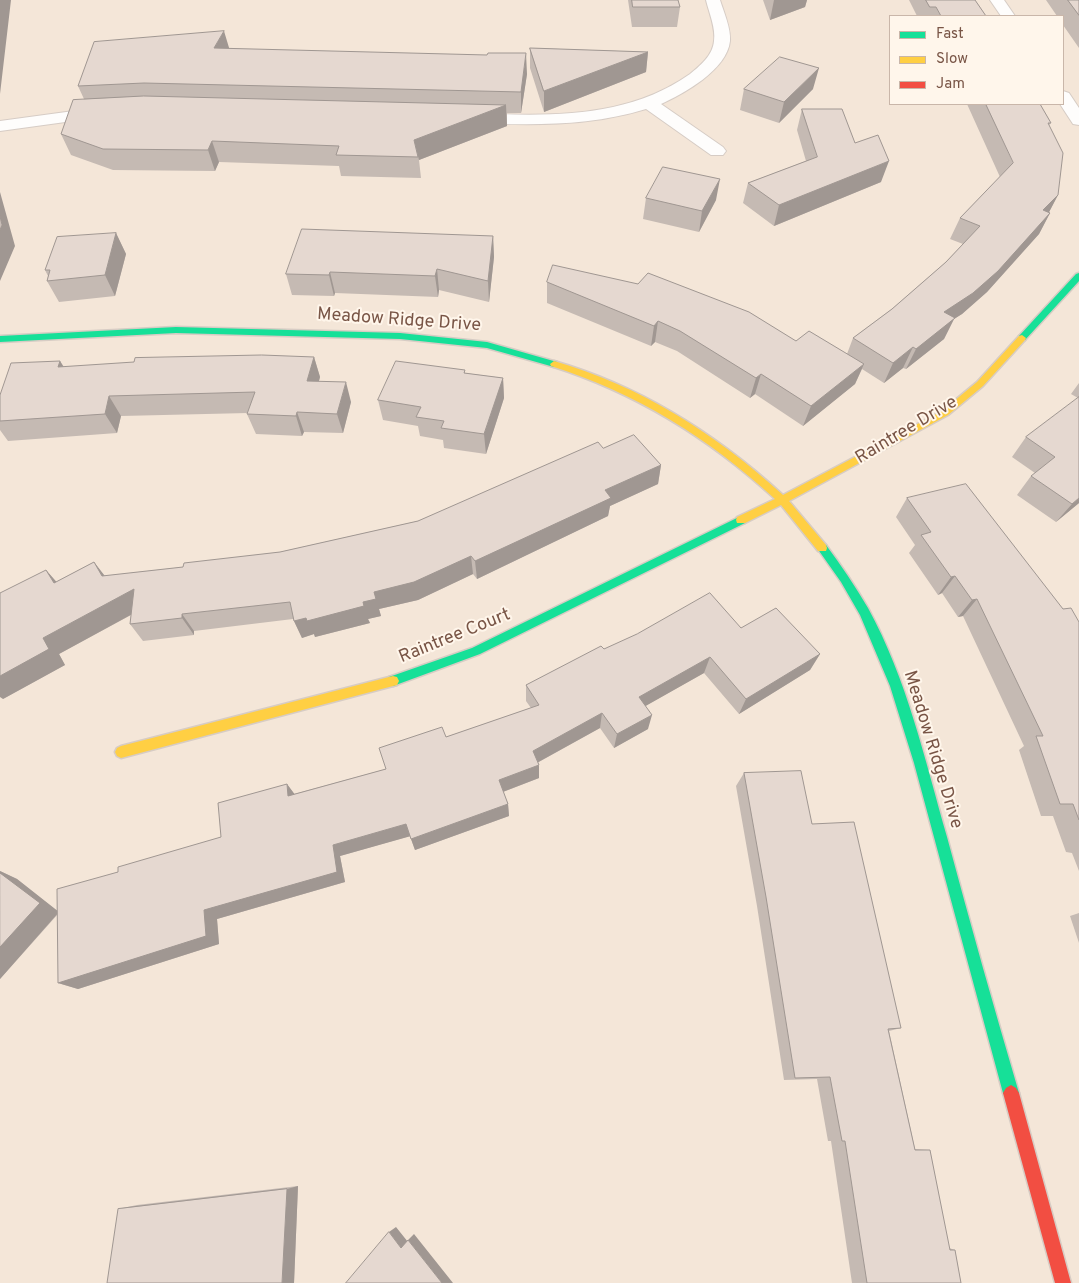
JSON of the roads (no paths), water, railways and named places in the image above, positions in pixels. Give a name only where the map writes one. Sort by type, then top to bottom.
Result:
[{"type":"street","points":[[454,118],[573,119],[602,115],[648,103],[678,91],[705,69],[716,55],[722,42],[713,0]]},
{"type":"street","points":[[997,0],[1007,15]]},
{"type":"street","points":[[1064,98],[1079,120]]},
{"type":"street","points":[[648,103],[718,151]]},
{"type":"street","points":[[0,126],[51,118],[120,111]]},
{"type":"street","name":"Raintree Drive","points":[[781,499],[904,437],[945,413],[980,384],[1079,276]]},
{"type":"street","name":"Meadow Ridge Drive","points":[[0,339],[218,329],[400,336],[487,345],[577,370],[662,409],[698,431],[739,462],[781,499],[832,559],[852,592],[876,634],[904,706],[1063,1283]]},
{"type":"street","name":"Raintree Court","points":[[121,752],[357,692],[425,671],[476,651],[567,608],[781,499]]}]
